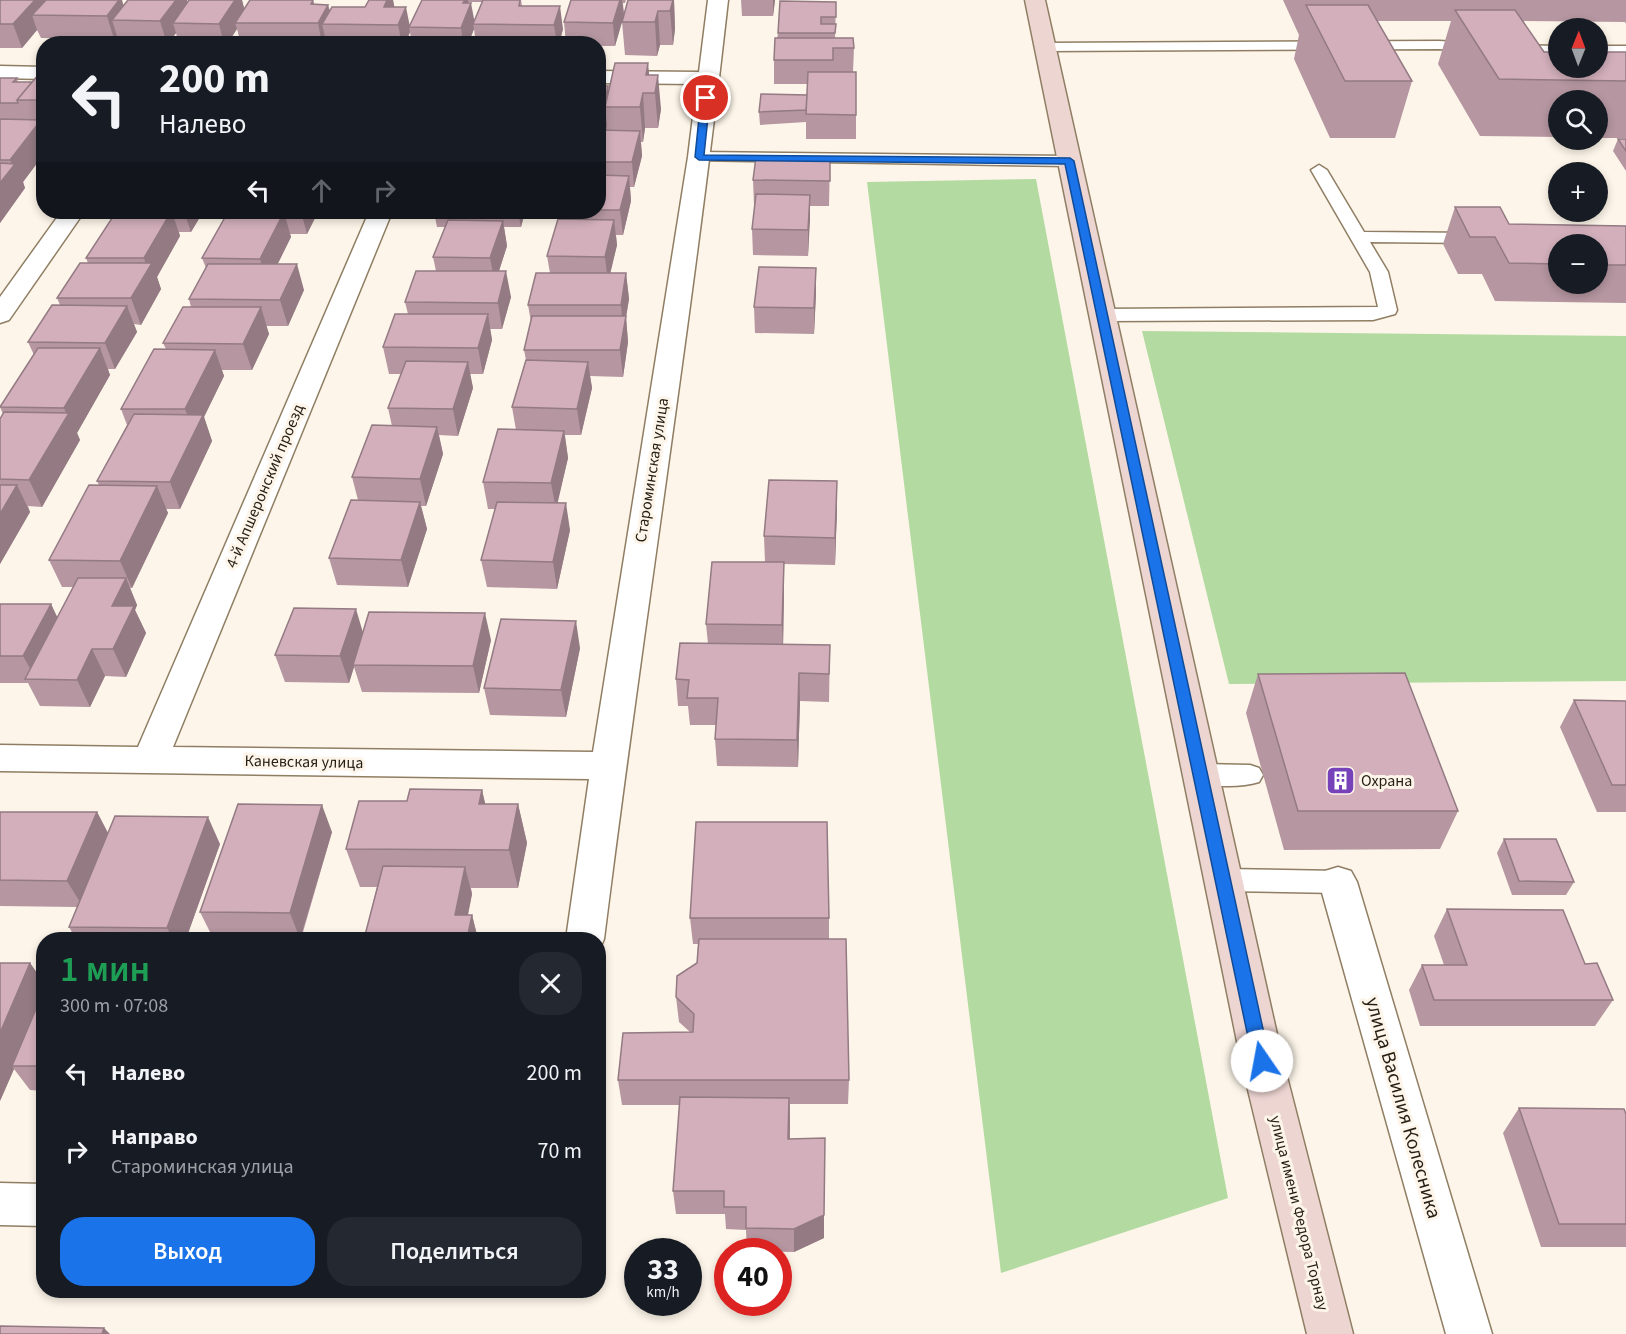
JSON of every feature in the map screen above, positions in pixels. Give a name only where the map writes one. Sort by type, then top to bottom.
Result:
[{"type":"street","name":"Староминская улица","points":[[586,932],[608,766],[699,157],[718,0]]},
{"type":"street","name":"улица имени Федора Торнау","points":[[1035,0],[1262,1061],[1330,1334]]},
{"type":"street","points":[[0,72],[36,73]]},
{"type":"street","points":[[606,77],[708,78]]},
{"type":"street","points":[[0,315],[67,219]]},
{"type":"street","name":"4-й Апшеронский проезд","points":[[150,760],[377,219]]},
{"type":"street","name":"Каневская улица","points":[[0,758],[608,766]]},
{"type":"street","name":"улица Василия Колесника","points":[[1338,882],[1469,1334]]},
{"type":"street","points":[[0,1204],[36,1205]]},
{"type":"lane","points":[[1045,47],[1439,45],[1548,50]]},
{"type":"lane","points":[[1608,50],[1626,50]]},
{"type":"lane","points":[[699,157],[1070,161]]},
{"type":"lane","points":[[1102,315],[1373,314],[1388,310],[1379,272],[1319,170]]},
{"type":"lane","points":[[1358,237],[1498,238]]},
{"type":"lane","points":[[1201,774],[1250,775]]},
{"type":"lane","points":[[1224,880],[1338,882]]},
{"type":"green space","points":[[1036,179],[1228,1198],[1001,1273],[867,182]]},
{"type":"green space","points":[[1142,331],[1626,336],[1626,681],[1229,684]]},
{"type":"building","points":[[0,0],[35,0],[13,24],[0,24]]},
{"type":"building","points":[[46,0],[119,0],[107,16],[32,15]]},
{"type":"building","points":[[128,0],[176,0],[160,21],[112,20]]},
{"type":"building","points":[[189,0],[235,0],[219,24],[173,23]]},
{"type":"building","points":[[250,0],[313,0],[311,4],[328,5],[318,23],[235,23]]},
{"type":"building","points":[[369,0],[387,0],[384,7],[406,7],[398,25],[322,24],[332,7],[365,7]]},
{"type":"building","points":[[422,0],[465,0],[463,3],[471,3],[461,28],[409,27]]},
{"type":"building","points":[[483,0],[520,0],[519,6],[560,6],[554,25],[473,24]]},
{"type":"building","points":[[571,0],[620,0],[613,23],[564,22]]},
{"type":"building","points":[[628,0],[673,0],[670,11],[658,11],[655,22],[622,22]]},
{"type":"building","points":[[780,1],[836,2],[836,17],[821,17],[821,24],[836,24],[835,33],[778,33]]},
{"type":"building","points":[[1306,5],[1368,5],[1412,81],[1345,81]]},
{"type":"building","points":[[1455,10],[1515,10],[1544,52],[1548,52],[1548,78],[1608,78],[1608,52],[1626,52],[1626,81],[1499,79]]},
{"type":"building","points":[[775,38],[853,38],[854,48],[833,48],[833,60],[774,60]]},
{"type":"building","points":[[615,63],[648,63],[646,75],[658,75],[655,93],[643,93],[640,107],[606,107]]},
{"type":"building","points":[[808,72],[856,72],[856,115],[806,114]]},
{"type":"building","points":[[36,77],[36,100],[17,100]]},
{"type":"building","points":[[0,78],[17,78],[13,82],[32,82],[17,100],[18,103],[0,103]]},
{"type":"building","points":[[761,94],[807,95],[806,110],[759,112]]},
{"type":"building","points":[[0,119],[36,120],[36,126],[10,160],[0,160]]},
{"type":"building","points":[[606,130],[640,131],[632,162],[606,162]]},
{"type":"building","points":[[1618,139],[1626,139],[1626,151]]},
{"type":"building","points":[[756,157],[830,158],[830,181],[753,180]]},
{"type":"building","points":[[0,163],[15,164],[0,183]]},
{"type":"building","points":[[606,175],[629,176],[620,210],[606,210]]},
{"type":"building","points":[[756,194],[810,195],[808,230],[752,229]]},
{"type":"building","points":[[1455,207],[1500,207],[1509,224],[1626,226],[1626,265],[1608,265],[1608,234],[1548,234],[1548,264],[1509,263],[1495,237],[1470,237]]},
{"type":"building","points":[[111,219],[167,219],[144,258],[86,258]]},
{"type":"building","points":[[224,219],[280,219],[260,259],[202,258]]},
{"type":"building","points":[[558,219],[614,220],[605,257],[547,256]]},
{"type":"building","points":[[448,220],[503,221],[490,258],[433,257]]},
{"type":"building","points":[[80,263],[152,263],[131,298],[57,298]]},
{"type":"building","points":[[208,264],[297,264],[280,300],[189,299]]},
{"type":"building","points":[[759,267],[816,268],[814,308],[754,307]]},
{"type":"building","points":[[416,271],[506,271],[498,303],[405,302]]},
{"type":"building","points":[[536,273],[626,273],[621,305],[528,305]]},
{"type":"building","points":[[52,305],[127,306],[105,343],[28,342]]},
{"type":"building","points":[[183,307],[261,307],[243,344],[163,343]]},
{"type":"building","points":[[395,314],[488,314],[478,348],[383,347]]},
{"type":"building","points":[[532,316],[626,316],[620,350],[524,350]]},
{"type":"building","points":[[38,348],[100,348],[64,408],[0,407]]},
{"type":"building","points":[[154,349],[215,350],[185,409],[121,409]]},
{"type":"building","points":[[526,360],[588,362],[577,409],[512,407]]},
{"type":"building","points":[[406,361],[468,362],[453,409],[388,408]]},
{"type":"building","points":[[4,412],[69,413],[29,480],[0,479],[0,419]]},
{"type":"building","points":[[134,414],[203,415],[170,482],[97,481]]},
{"type":"building","points":[[372,425],[437,427],[420,479],[352,477]]},
{"type":"building","points":[[498,429],[564,431],[551,483],[483,482]]},
{"type":"building","points":[[769,480],[837,481],[835,538],[764,536]]},
{"type":"building","points":[[0,485],[17,485],[0,514]]},
{"type":"building","points":[[89,485],[157,486],[120,561],[49,560]]},
{"type":"building","points":[[351,500],[420,502],[401,560],[329,558]]},
{"type":"building","points":[[497,502],[566,503],[553,562],[481,560]]},
{"type":"building","points":[[712,562],[784,562],[782,625],[706,624]]},
{"type":"building","points":[[78,578],[126,578],[112,606],[134,606],[113,649],[92,649],[77,680],[25,679]]},
{"type":"building","points":[[0,604],[51,604],[23,656],[0,656]]},
{"type":"building","points":[[294,608],[356,609],[340,656],[275,655]]},
{"type":"building","points":[[369,612],[485,613],[473,666],[353,665]]},
{"type":"building","points":[[501,619],[576,621],[561,690],[484,688]]},
{"type":"building","points":[[680,643],[830,645],[829,674],[799,673],[797,740],[715,739],[718,698],[687,698],[689,680],[676,679]]},
{"type":"building","points":[[1405,673],[1458,811],[1298,811],[1258,674]]},
{"type":"building","points":[[1574,700],[1626,701],[1626,785],[1612,785]]},
{"type":"building","points":[[410,789],[482,790],[479,804],[518,804],[509,850],[346,849],[359,801],[407,801]]},
{"type":"building","points":[[238,804],[322,805],[290,913],[200,912]]},
{"type":"building","points":[[0,812],[97,812],[67,881],[0,880]]},
{"type":"building","points":[[115,816],[208,817],[167,928],[69,927]]},
{"type":"building","points":[[696,822],[827,822],[829,918],[690,918]]},
{"type":"building","points":[[1504,839],[1556,839],[1574,882],[1519,881]]},
{"type":"building","points":[[383,866],[465,867],[455,915],[472,915],[468,932],[366,932]]},
{"type":"building","points":[[1447,909],[1563,910],[1585,964],[1597,963],[1613,1000],[1434,1000],[1422,965],[1467,965]]},
{"type":"building","points":[[699,939],[846,939],[849,1080],[618,1080],[623,1033],[693,1032],[694,1014],[676,997],[677,976],[697,963]]},
{"type":"building","points":[[0,963],[30,963],[0,1033]]},
{"type":"building","points":[[36,1009],[36,1066],[12,1066]]},
{"type":"building","points":[[680,1097],[789,1098],[788,1139],[825,1138],[824,1215],[794,1229],[746,1228],[746,1207],[724,1207],[724,1191],[673,1191]]},
{"type":"building","points":[[1519,1108],[1624,1109],[1626,1114],[1626,1224],[1559,1224]]},
{"type":"building","points":[[0,1326],[104,1328],[102,1334],[0,1334]]},
{"type":"place","name":"Охрана","points":[[1340,781]]},
{"type":"route","points":[[706,98],[699,157],[1070,161],[1262,1061]]}]
